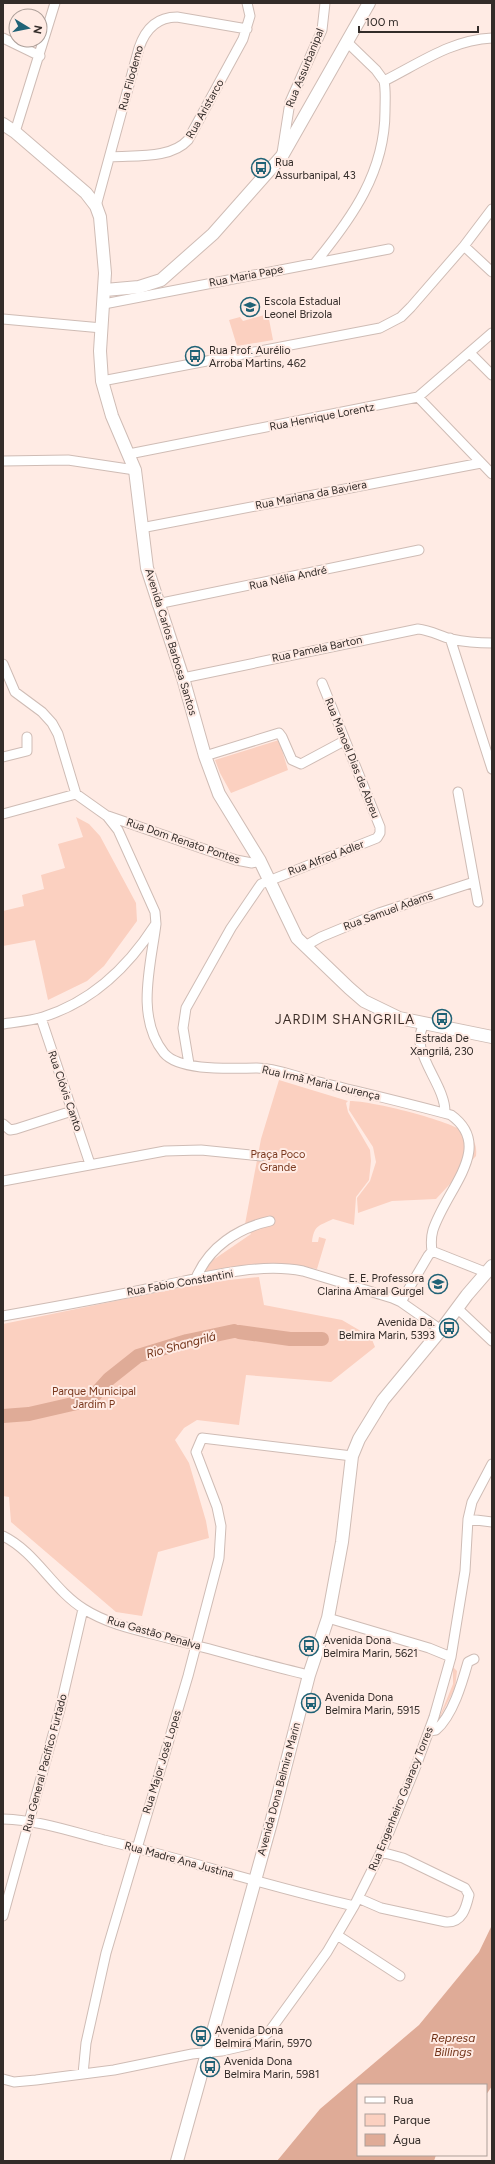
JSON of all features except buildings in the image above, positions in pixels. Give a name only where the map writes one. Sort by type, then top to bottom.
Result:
[{"type":"main road","points":[[105,290],[139,287],[161,280],[213,234],[282,156],[369,3]]},
{"type":"main road","name":"Avenida Carlos Barbosa Santos","points":[[3,124],[15,132],[74,181],[96,206],[103,236],[105,290],[100,367],[102,381],[112,416],[135,470],[147,568],[183,678],[205,756],[219,794],[260,861],[290,925],[305,946],[364,1000],[399,1018],[492,1037]]},
{"type":"main road","name":"Avenida Dona Belmira Marin","points":[[176,2161],[254,1881],[309,1675],[328,1618],[342,1542],[352,1456],[359,1439],[383,1400],[489,1269]]},
{"type":"street","points":[[15,132],[40,56],[55,3]]},
{"type":"street","name":"Rua Aristarco","points":[[111,157],[164,153],[183,146],[204,112],[247,29],[250,16],[247,3]]},
{"type":"street","name":"Rua Assurbanipal","points":[[282,156],[290,102],[322,30],[325,3]]},
{"type":"street","name":"Rua Filodemo","points":[[96,206],[111,157],[139,48],[143,37],[151,26],[165,17],[177,17],[247,29]]},
{"type":"street","points":[[3,38],[40,56]]},
{"type":"street","points":[[384,80],[445,48],[461,43],[492,38]]},
{"type":"street","points":[[315,263],[349,222],[370,179],[384,139],[384,80],[376,70],[347,42]]},
{"type":"street","points":[[102,381],[380,328],[401,317],[412,307],[464,246],[492,209]]},
{"type":"street","points":[[464,246],[490,267]]},
{"type":"street","name":"Rua Maria Pape","points":[[104,304],[169,290],[389,248]]},
{"type":"street","points":[[161,280],[169,290]]},
{"type":"street","points":[[3,319],[102,328]]},
{"type":"street","name":"Rua Henrique Lorentz","points":[[129,454],[418,398],[492,333]]},
{"type":"street","points":[[470,353],[492,375]]},
{"type":"street","points":[[418,398],[492,474]]},
{"type":"street","points":[[3,461],[68,460],[135,470]]},
{"type":"street","name":"Rua Mariana da Baviera","points":[[141,528],[481,463]]},
{"type":"street","name":"Rua Nélia André","points":[[158,604],[419,550]]},
{"type":"street","name":"Rua Pamela Barton","points":[[183,678],[406,630],[429,630],[450,638],[470,642],[492,643]]},
{"type":"street","points":[[450,638],[492,769]]},
{"type":"street","points":[[3,664],[15,692]]},
{"type":"street","points":[[3,682],[42,712],[52,723],[58,734],[76,794],[4,811]]},
{"type":"street","name":"Rua Manoel Dias de Abreu","points":[[322,683],[380,828],[380,833]]},
{"type":"street","points":[[205,756],[279,733],[292,760],[301,764],[344,741]]},
{"type":"street","points":[[3,757],[27,751],[27,736]]},
{"type":"street","points":[[458,792],[478,902]]},
{"type":"street","name":"Rua Irmã Maria Lourença","points":[[76,794],[106,816],[118,830],[152,905],[156,924],[147,989],[147,1004],[151,1030],[165,1054],[175,1061],[219,1069],[258,1068],[272,1070],[445,1113],[474,1124]]},
{"type":"street","name":"Rua Dom Renato Pontes","points":[[106,816],[236,860],[252,863],[260,861]]},
{"type":"street","name":"Rua Alfred Adler","points":[[189,1064],[183,1028],[186,1008],[249,899],[261,884],[377,838],[380,833]]},
{"type":"street","name":"Rua Samuel Adams","points":[[305,946],[321,937],[353,923],[474,882]]},
{"type":"street","points":[[3,1024],[41,1018],[70,1006],[104,984],[124,965],[156,924]]},
{"type":"street","name":"Rua Clóvis Canto","points":[[41,1018],[90,1164]]},
{"type":"street","points":[[425,1023],[420,1034],[420,1046],[441,1094],[445,1113]]},
{"type":"street","points":[[3,1124],[10,1130],[16,1129],[72,1111]]},
{"type":"street","points":[[3,1181],[132,1156],[187,1150],[261,1156]]},
{"type":"street","points":[[401,1302],[432,1251],[432,1234],[437,1221],[444,1211],[465,1190]]},
{"type":"street","points":[[196,1278],[207,1256],[219,1246],[250,1225],[270,1221]]},
{"type":"street","points":[[432,1251],[489,1269]]},
{"type":"street","name":"Rua Fabio Constantini","points":[[3,1316],[196,1278],[274,1269],[296,1270],[367,1289],[401,1302],[441,1330]]},
{"type":"street","points":[[457,1308],[492,1341]]},
{"type":"street","name":"Rua Major José Lopes","points":[[83,2074],[82,2063],[99,1981],[196,1645],[219,1558],[221,1542],[217,1507],[196,1452],[202,1438],[352,1456]]},
{"type":"street","name":"Rua Engenheiro Guaracy Torres","points":[[3,2079],[24,2081],[114,2070],[192,2054],[206,2053],[248,2045],[259,2040],[268,2032],[337,1935],[356,1902],[381,1852],[428,1731],[451,1657],[465,1571],[468,1519],[472,1502],[492,1464]]},
{"type":"street","points":[[468,1519],[492,1522]]},
{"type":"street","name":"Rua Gastão Penalva","points":[[3,1536],[17,1544],[83,1609],[120,1625],[196,1645],[263,1665],[309,1675]]},
{"type":"street","name":"Rua General Pacífico Furtado","points":[[3,1916],[60,1709],[83,1609]]},
{"type":"street","points":[[328,1618],[429,1648],[451,1657]]},
{"type":"street","points":[[428,1731],[439,1728],[459,1691],[468,1662],[474,1658]]},
{"type":"street","name":"Rua Madre Ana Justina","points":[[3,1820],[30,1821],[137,1848],[254,1881],[446,1922],[455,1921],[462,1916],[469,1895],[466,1888],[403,1858],[381,1852]]},
{"type":"street","points":[[337,1935],[400,1976]]},
{"type":"green space","points":[[268,314],[273,340],[237,346],[229,320],[240,317],[243,321]]},
{"type":"green space","points":[[279,740],[288,770],[231,793],[215,760]]},
{"type":"green space","points":[[76,817],[89,824],[100,836],[136,903],[137,921],[104,966],[87,981],[48,1000],[35,940],[3,946],[3,911],[24,906],[22,895],[44,889],[41,875],[65,868],[58,844],[83,837]]},
{"type":"green space","name":"Praça Poco Grande","points":[[279,1080],[348,1101],[346,1103],[348,1112],[370,1150],[371,1161],[369,1180],[356,1197],[354,1225],[333,1219],[316,1229],[312,1242],[318,1242],[319,1237],[326,1239],[317,1269],[299,1266],[206,1275],[203,1270],[213,1260],[251,1234],[245,1224],[261,1139]]},
{"type":"green space","points":[[350,1101],[375,1104],[410,1112],[429,1117],[459,1129],[468,1134],[474,1141],[476,1156],[436,1199],[392,1201],[358,1213],[357,1198],[370,1181],[376,1162],[373,1147],[349,1110]]},
{"type":"green space","name":"Parque Municipal Jardim P","points":[[259,1277],[264,1305],[342,1320],[371,1337],[375,1347],[331,1382],[246,1375],[239,1425],[197,1420],[184,1428],[175,1440],[189,1463],[206,1521],[209,1538],[158,1552],[142,1616],[116,1612],[11,1522],[9,1497],[3,1496],[3,1324],[208,1282]]},
{"type":"green space","points":[[453,1667],[457,1671],[455,1688],[437,1723],[453,1684]]},
{"type":"water","name":"Represa Billings","points":[[492,1925],[492,2086],[487,2094],[487,2084],[357,2084],[357,2156],[436,2156],[434,2161],[277,2161],[320,2109],[419,2025],[479,1952]]},
{"type":"waterway","name":"Rio Shangrilá","points":[[3,1416],[29,1414],[90,1400],[109,1379],[138,1356],[187,1341],[234,1331]]},
{"type":"waterway","name":"Rio Shangrilá","points":[[239,1332],[290,1339],[322,1339]]},
{"type":"place","name":"Rua Assurbanipal, 43","points":[[261,168]]},
{"type":"place","name":"Escola Estadual Leonel Brizola","points":[[250,307]]},
{"type":"place","name":"Rua Prof. Aurélio Arroba Martins, 462","points":[[195,356]]},
{"type":"place","name":"Estrada De Xangrilá, 230","points":[[442,1019]]},
{"type":"place","name":"E. E. Professora Clarina Amaral Gurgel","points":[[438,1284]]},
{"type":"place","name":"Avenida Da. Belmira Marin, 5393","points":[[449,1328]]},
{"type":"place","name":"Avenida Dona Belmira Marin, 5621","points":[[309,1646]]},
{"type":"place","name":"Avenida Dona Belmira Marin, 5915","points":[[311,1703]]},
{"type":"place","name":"Avenida Dona Belmira Marin, 5970","points":[[201,2036]]},
{"type":"place","name":"Avenida Dona Belmira Marin, 5981","points":[[210,2067]]},
{"type":"district","name":"JARDIM SHANGRILA","points":[[345,1019]]}]
